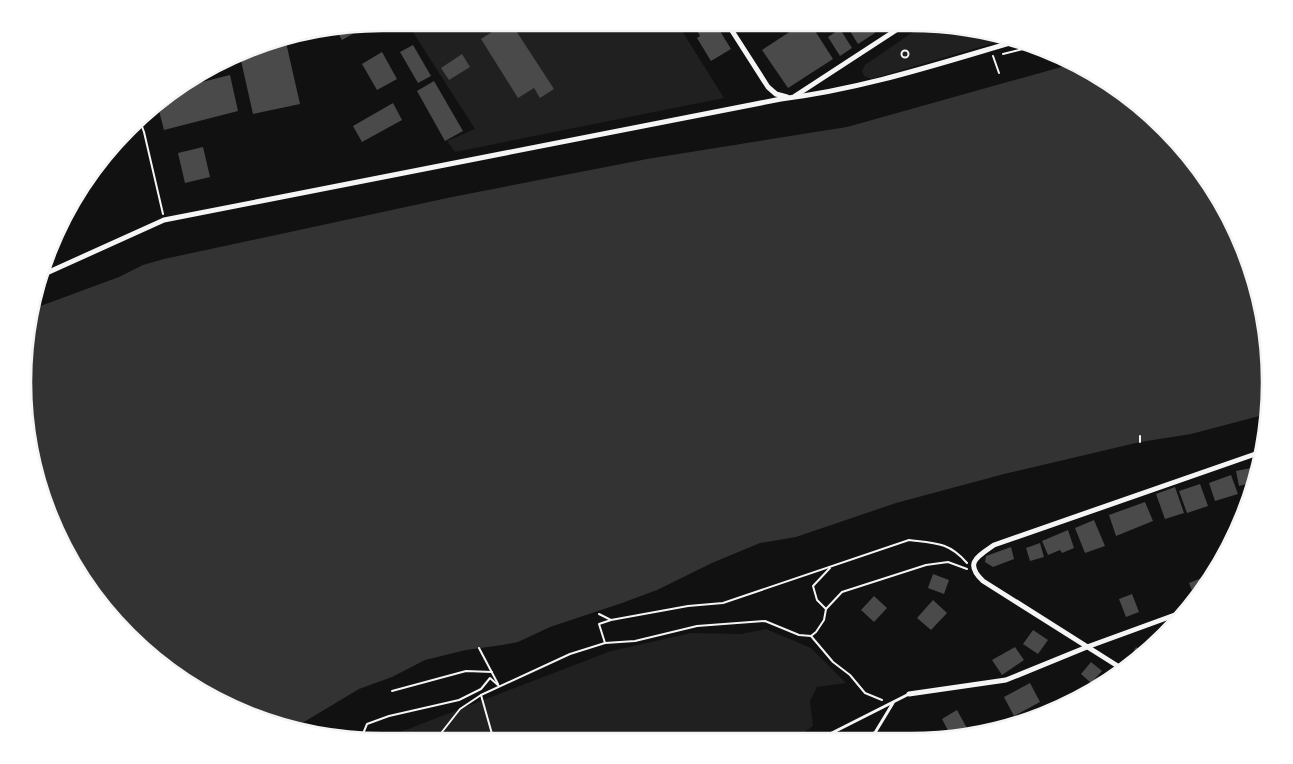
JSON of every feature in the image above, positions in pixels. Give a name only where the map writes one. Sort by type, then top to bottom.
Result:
[{"type":"street","points":[[732,31],[768,87],[779,95],[792,98],[895,31]]},
{"type":"street","points":[[49,272],[164,220],[870,84],[1006,44]]},
{"type":"street","points":[[1117,666],[983,582],[973,571],[975,559],[994,545],[1254,454]]},
{"type":"street","points":[[909,694],[1006,680],[1087,647],[1172,616]]},
{"type":"lane","points":[[832,733],[909,694]]},
{"type":"lane","points":[[874,733],[893,702]]},
{"type":"path","points":[[1002,54],[1022,49]]},
{"type":"path","points":[[994,56],[999,72]]},
{"type":"path","points":[[142,127],[164,220]]},
{"type":"path","points":[[1140,436],[1140,442]]},
{"type":"path","points":[[605,642],[599,624],[611,620],[688,606],[724,603],[909,540],[940,544],[957,552],[973,571]]},
{"type":"path","points":[[811,636],[824,620],[826,610],[842,592],[926,565],[948,562],[973,571]]},
{"type":"path","points":[[826,610],[817,600],[813,586],[831,567]]},
{"type":"path","points":[[599,614],[611,620]]},
{"type":"path","points":[[441,733],[460,709],[481,695],[499,686],[518,680],[570,654],[605,642],[635,640],[697,626],[765,621],[799,634],[811,636],[833,662],[850,675],[865,693],[893,702]]},
{"type":"path","points":[[479,648],[499,686]]},
{"type":"path","points":[[392,691],[466,671],[492,672]]},
{"type":"path","points":[[364,732],[367,724],[389,716],[459,700],[480,688],[490,678],[499,686]]},
{"type":"path","points":[[481,695],[492,733]]},
{"type":"shaded area","points":[[412,31],[682,31],[724,98],[455,152],[447,141],[475,129]]},
{"type":"shaded area","points":[[914,31],[957,34],[997,42],[871,79],[864,76],[862,71],[865,65]]},
{"type":"shaded area","points":[[1064,66],[1106,90],[1142,118],[1175,151],[1203,187],[1226,227],[1250,291],[1259,336],[1262,382],[1260,416],[1191,434],[1140,442],[1004,474],[896,503],[796,537],[760,543],[712,563],[657,590],[550,627],[518,642],[466,650],[425,660],[392,677],[359,689],[302,723],[269,714],[227,697],[187,674],[168,660],[134,630],[104,596],[90,577],[67,537],[43,473],[34,428],[31,382],[32,359],[40,306],[119,277],[143,265],[164,259],[452,197],[647,159],[847,127]]},
{"type":"shaded area","points":[[766,629],[811,648],[846,683],[817,687],[810,701],[813,726],[803,733],[398,733],[611,651],[691,633],[741,634]]},
{"type":"building","points":[[494,31],[516,31],[554,89],[540,98],[534,88],[518,98],[481,39]]},
{"type":"building","points":[[697,31],[720,31],[731,49],[711,61],[697,38],[700,36]]},
{"type":"building","points":[[791,31],[815,31],[833,59],[788,88],[762,50]]},
{"type":"building","points":[[837,31],[841,31],[852,48],[840,56],[828,37]]},
{"type":"building","points":[[850,31],[874,31],[875,33],[858,44]]},
{"type":"building","points":[[355,32],[342,40],[338,34]]},
{"type":"building","points":[[286,44],[300,104],[253,114],[241,61]]},
{"type":"building","points":[[413,45],[431,76],[418,83],[400,52]]},
{"type":"building","points":[[382,52],[397,79],[377,90],[362,64]]},
{"type":"building","points":[[462,54],[470,67],[449,80],[441,68]]},
{"type":"building","points":[[230,75],[238,111],[164,130],[159,111],[199,83]]},
{"type":"building","points":[[434,81],[463,131],[445,141],[417,91]]},
{"type":"building","points":[[393,103],[402,120],[362,142],[353,126]]},
{"type":"building","points":[[203,147],[210,177],[185,183],[178,153]]},
{"type":"building","points":[[1251,468],[1246,484],[1239,486],[1236,471]]},
{"type":"building","points":[[1231,475],[1238,494],[1215,501],[1209,483]]},
{"type":"building","points":[[1200,484],[1208,506],[1187,513],[1179,491]]},
{"type":"building","points":[[1175,487],[1184,513],[1165,519],[1156,494]]},
{"type":"building","points":[[1145,502],[1153,521],[1116,536],[1109,515]]},
{"type":"building","points":[[1094,520],[1105,546],[1085,553],[1075,528]]},
{"type":"building","points":[[1068,530],[1074,548],[1062,553],[1060,550],[1048,555],[1042,541]]},
{"type":"building","points":[[1040,543],[1044,557],[1030,561],[1026,548]]},
{"type":"building","points":[[1011,547],[1014,559],[993,567],[985,562],[986,556]]},
{"type":"building","points":[[933,574],[949,580],[944,594],[928,588]]},
{"type":"building","points":[[1203,578],[1192,591],[1189,583]]},
{"type":"building","points":[[1132,594],[1139,612],[1126,617],[1119,599]]},
{"type":"building","points":[[874,596],[887,608],[874,622],[861,610]]},
{"type":"building","points":[[933,600],[947,613],[931,630],[917,618]]},
{"type":"building","points":[[1033,630],[1048,640],[1038,654],[1023,644]]},
{"type":"building","points":[[1015,647],[1024,660],[1002,675],[992,660]]},
{"type":"building","points":[[1091,662],[1102,671],[1091,683],[1081,674]]},
{"type":"building","points":[[1030,683],[1040,702],[1014,716],[1004,697]]},
{"type":"building","points":[[957,710],[967,728],[948,731],[942,719]]}]
